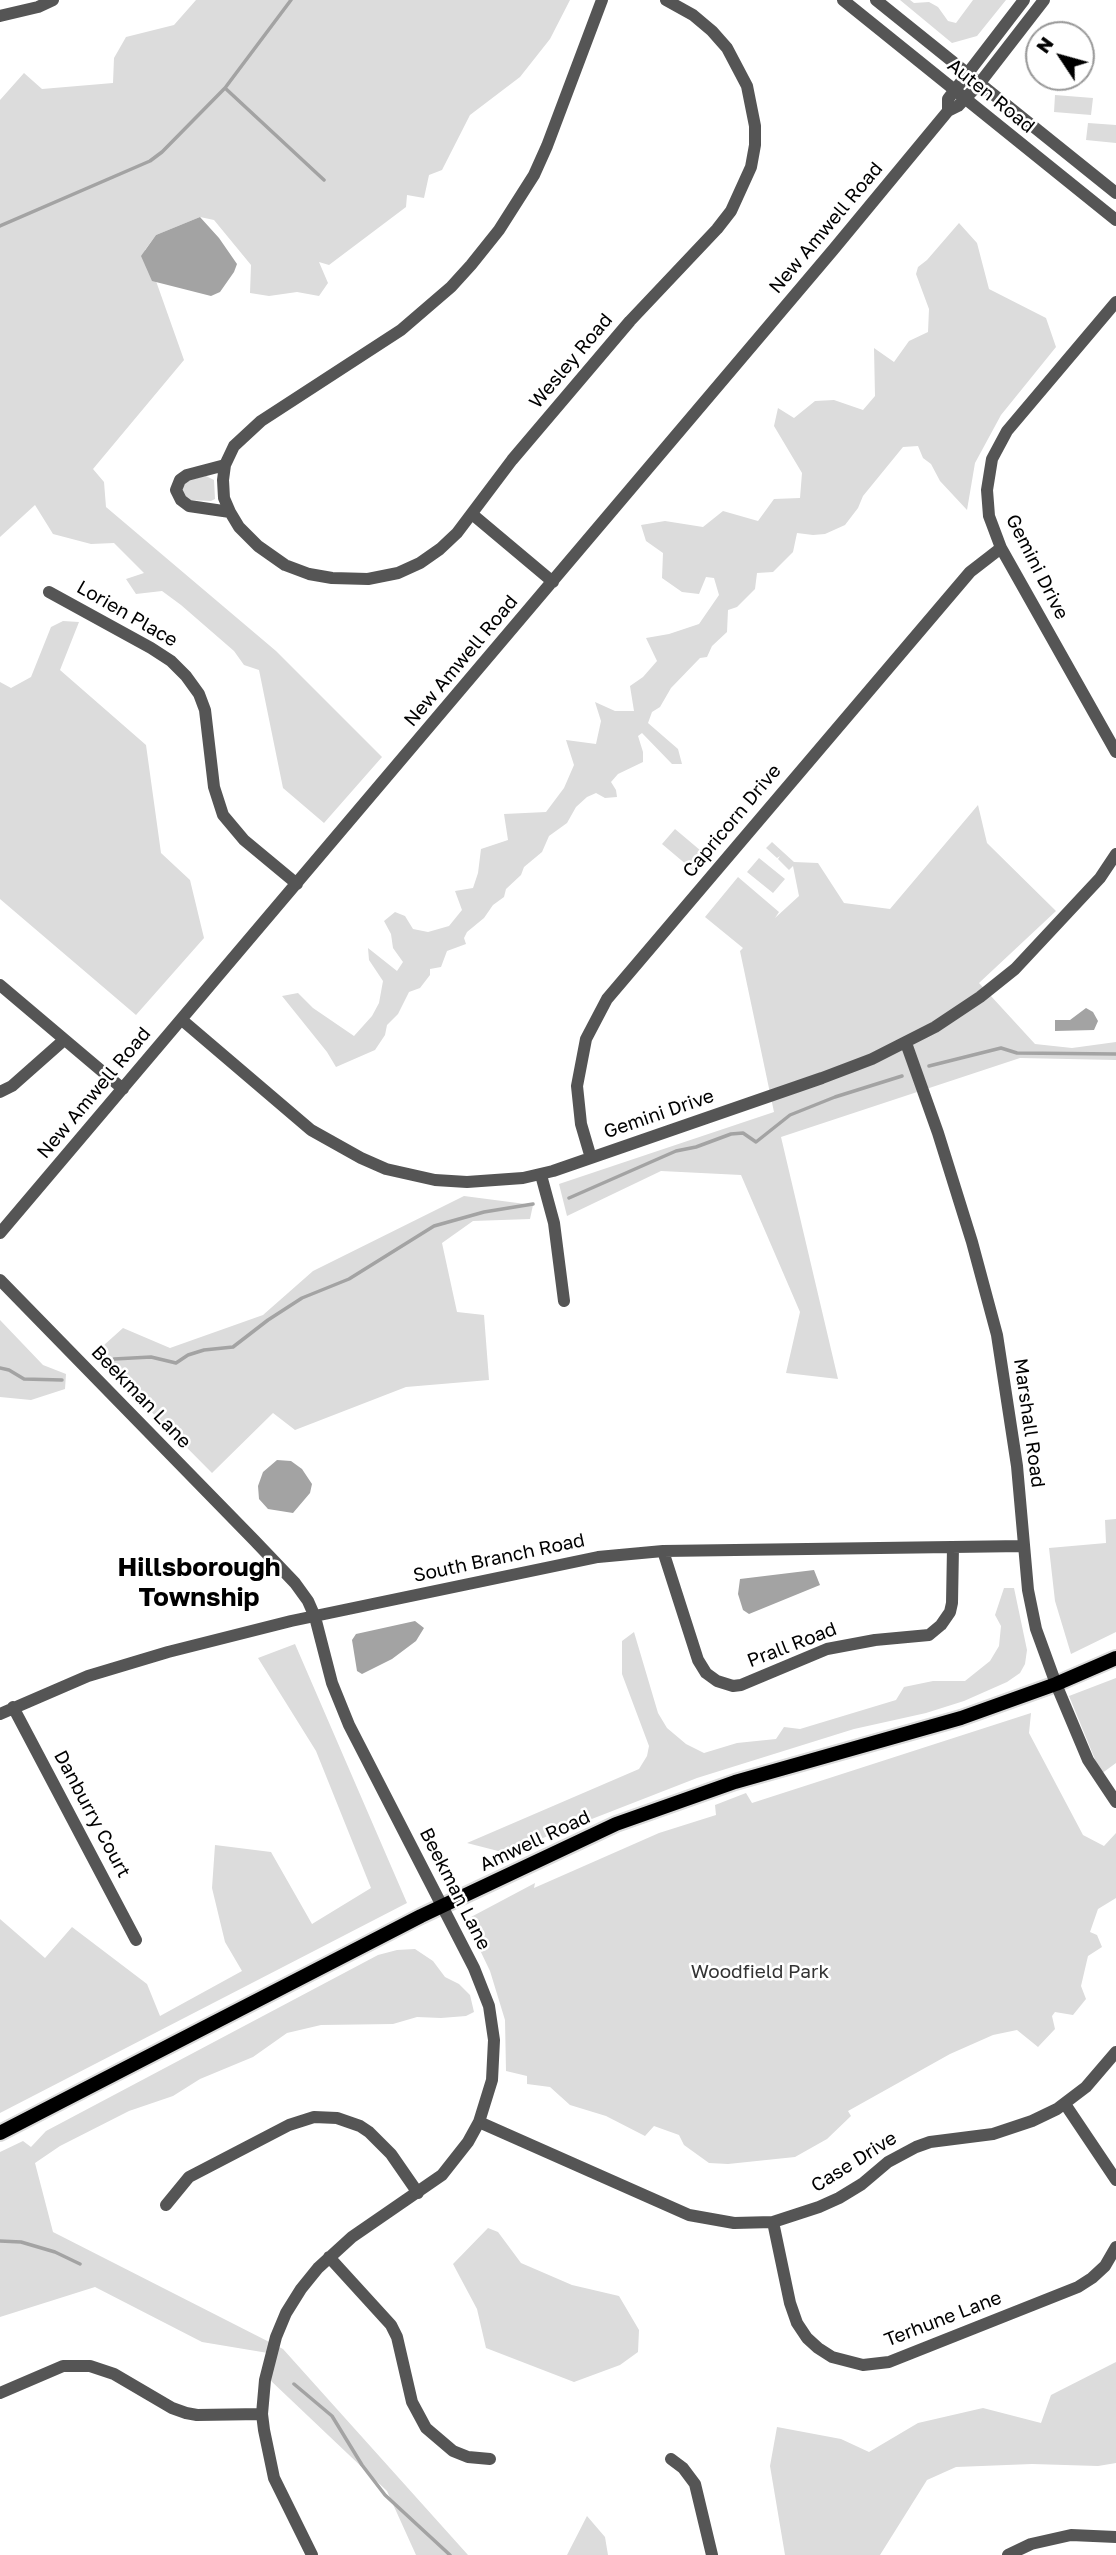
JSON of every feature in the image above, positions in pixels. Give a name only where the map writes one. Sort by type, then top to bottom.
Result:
[{"type":"main road","name":"Amwell Road","points":[[0,2133],[442,1906],[616,1824],[735,1782],[948,1722],[1056,1684],[1116,1658]]},
{"type":"street","points":[[0,16],[38,7],[52,0]]},
{"type":"street","points":[[230,512],[189,506],[181,500],[177,490],[180,480],[187,475],[225,465],[234,446],[261,421],[401,330],[457,280],[499,230],[529,184],[547,146],[602,0]]},
{"type":"street","name":"Wesley Road","points":[[225,465],[223,489],[230,512],[239,527],[258,546],[285,565],[309,574],[348,580],[398,573],[419,563],[448,541],[512,460],[630,321],[663,283],[717,229],[731,211],[751,167],[755,125],[747,86],[739,68],[727,48],[712,32],[692,15],[666,0]]},
{"type":"street","name":"Auten Road","points":[[843,0],[1116,219]]},
{"type":"street","name":"Auten Road","points":[[876,0],[1116,193]]},
{"type":"street","name":"New Amwell Road","points":[[948,111],[948,99],[954,90],[1024,0]]},
{"type":"street","name":"New Amwell Road","points":[[0,1233],[553,582],[948,111],[958,106],[979,84],[1044,0]]},
{"type":"street","name":"Gemini Drive","points":[[1116,302],[1007,431],[997,447],[988,476],[989,516],[1001,548],[1116,752]]},
{"type":"street","points":[[472,514],[553,582]]},
{"type":"street","name":"Capricorn Drive","points":[[591,1158],[581,1124],[577,1086],[586,1039],[607,999],[970,572],[1001,548]]},
{"type":"street","name":"Lorien Place","points":[[49,592],[151,648],[172,661],[186,676],[199,694],[205,710],[214,787],[223,815],[244,840],[297,884]]},
{"type":"street","name":"Gemini Drive","points":[[182,1020],[311,1130],[361,1158],[410,1175],[450,1182],[501,1181],[541,1175],[822,1078],[906,1043],[958,1013],[1015,970],[1100,878],[1116,854]]},
{"type":"street","points":[[0,985],[123,1089]]},
{"type":"street","points":[[0,1092],[12,1086],[64,1040]]},
{"type":"street","name":"Marshall Road","points":[[906,1043],[972,1242],[997,1335],[1017,1466],[1031,1610],[1056,1684],[1088,1760],[1116,1802]]},
{"type":"street","points":[[541,1175],[554,1223],[564,1301]]},
{"type":"street","name":"Beekman Lane","points":[[0,1280],[295,1583],[309,1601],[332,1683],[349,1725],[480,1981],[493,2022],[492,2080],[479,2122],[454,2161],[442,2175],[352,2237],[329,2257],[301,2289],[286,2313],[270,2358],[262,2414],[274,2479],[312,2555]]},
{"type":"street","name":"South Branch Road","points":[[0,1714],[67,1684],[121,1665],[279,1624],[598,1557],[663,1551],[1024,1546]]},
{"type":"street","name":"Prall Road","points":[[663,1551],[698,1660],[706,1673],[717,1681],[733,1686],[827,1649],[929,1635],[942,1625],[950,1612],[953,1547]]},
{"type":"street","name":"Danburry Court","points":[[13,1707],[136,1940]]},
{"type":"street","name":"Case Drive","points":[[479,2122],[689,2215],[734,2223],[773,2222],[839,2198],[862,2184],[888,2162],[916,2147],[930,2142],[993,2134],[1014,2128],[1065,2104],[1086,2087],[1116,2052]]},
{"type":"street","points":[[1065,2104],[1116,2180]]},
{"type":"street","points":[[166,2205],[189,2177],[289,2125],[314,2117],[350,2122],[369,2132],[391,2154],[418,2193]]},
{"type":"street","name":"Terhune Lane","points":[[773,2222],[790,2303],[797,2323],[818,2348],[832,2357],[863,2365],[889,2362],[1077,2287],[1105,2266],[1116,2247]]},
{"type":"street","points":[[329,2257],[391,2325],[397,2337],[412,2402],[426,2428],[453,2451],[468,2457],[490,2459]]},
{"type":"street","points":[[0,2393],[63,2366],[90,2366],[114,2374],[172,2408],[186,2413],[262,2414]]},
{"type":"street","points":[[671,2459],[683,2468],[695,2484],[712,2555]]},
{"type":"street","points":[[1008,2555],[1052,2538],[1089,2534],[1116,2537]]},
{"type":"green space","points":[[196,0],[570,0],[550,39],[520,77],[470,115],[442,170],[429,175],[424,198],[407,195],[406,207],[329,265],[319,262],[328,283],[319,296],[297,292],[269,296],[250,293],[251,265],[214,220],[200,217],[156,235],[145,250],[184,360],[93,469],[104,482],[106,507],[276,651],[382,757],[324,823],[283,788],[259,670],[244,665],[234,651],[162,591],[136,594],[126,579],[144,573],[114,543],[91,544],[53,534],[35,505],[0,537],[0,100],[24,73],[42,89],[113,83],[114,58],[126,37],[174,25]]},
{"type":"green space","points":[[900,0],[929,2],[938,7],[948,21],[956,23],[973,0],[1006,0],[977,36],[952,43]]},
{"type":"green space","points":[[1055,95],[1093,98],[1091,115],[1054,112]]},
{"type":"green space","points":[[1088,123],[1116,125],[1116,143],[1086,140]]},
{"type":"green space","points":[[959,223],[977,243],[989,289],[1046,318],[1056,347],[1001,415],[975,463],[967,510],[940,481],[931,464],[923,458],[918,446],[903,447],[863,496],[845,525],[825,534],[797,533],[793,552],[773,572],[757,573],[755,589],[737,607],[728,610],[727,632],[712,646],[707,657],[700,658],[671,688],[660,707],[652,712],[648,723],[678,749],[682,764],[672,764],[642,733],[638,736],[643,762],[618,774],[611,782],[617,797],[605,798],[596,793],[576,807],[567,823],[549,836],[542,852],[524,867],[521,875],[506,889],[504,897],[467,932],[464,938],[466,944],[447,951],[441,967],[430,969],[430,975],[420,988],[409,992],[398,1014],[387,1025],[385,1035],[375,1050],[336,1067],[282,996],[298,993],[313,1008],[354,1036],[372,1016],[379,1003],[383,981],[369,960],[368,948],[397,971],[403,962],[393,948],[391,934],[384,921],[395,912],[405,916],[413,929],[428,932],[449,926],[462,910],[455,891],[473,888],[481,849],[508,840],[504,814],[546,812],[564,788],[574,765],[566,740],[596,744],[601,721],[595,702],[615,711],[634,711],[630,686],[643,677],[657,661],[646,638],[699,624],[719,595],[714,578],[706,577],[699,594],[682,592],[662,578],[663,553],[646,541],[641,525],[665,521],[703,527],[723,511],[758,521],[774,499],[800,498],[802,473],[774,426],[778,408],[794,418],[815,401],[834,400],[863,410],[875,396],[874,348],[894,362],[909,341],[928,332],[929,309],[916,274],[918,267]]},
{"type":"green space","points":[[206,476],[214,480],[215,499],[188,500],[182,491],[182,485],[189,480]]},
{"type":"green space","points":[[63,621],[79,622],[60,670],[146,745],[161,853],[190,880],[204,938],[136,1015],[0,899],[0,682],[11,688],[31,677],[51,627]]},
{"type":"green space","points":[[978,805],[987,843],[1056,911],[979,983],[1035,1044],[1072,1048],[1116,1042],[1116,1060],[1020,1058],[781,1137],[838,1379],[786,1373],[800,1312],[741,1175],[661,1171],[567,1216],[559,1184],[774,1112],[740,951],[743,948],[705,917],[738,877],[779,912],[775,918],[799,896],[793,866],[789,870],[778,859],[780,856],[777,858],[766,848],[772,842],[794,862],[818,863],[844,903],[890,909]]},
{"type":"green space","points":[[675,829],[707,856],[694,871],[662,844]]},
{"type":"green space","points":[[759,858],[785,879],[773,893],[747,872]]},
{"type":"green space","points":[[464,1196],[533,1205],[530,1219],[473,1221],[442,1243],[457,1312],[484,1315],[489,1380],[406,1387],[295,1430],[273,1413],[212,1473],[94,1354],[123,1328],[170,1348],[263,1315],[313,1271]]},
{"type":"green space","points":[[0,1320],[43,1365],[66,1374],[65,1389],[31,1400],[0,1397]]},
{"type":"green space","points":[[1116,1519],[1116,1632],[1071,1654],[1055,1601],[1049,1548],[1106,1543],[1105,1520]]},
{"type":"green space","points":[[1004,1588],[1014,1588],[1027,1650],[1025,1664],[1020,1673],[1007,1682],[964,1701],[926,1713],[854,1729],[697,1778],[525,1845],[498,1851],[467,1843],[639,1769],[647,1756],[649,1746],[622,1674],[622,1641],[634,1632],[658,1713],[667,1728],[686,1744],[704,1753],[737,1743],[776,1739],[784,1727],[800,1729],[896,1700],[904,1687],[933,1681],[965,1681],[990,1661],[999,1646],[1001,1626],[995,1615]]},
{"type":"green space","points":[[295,1644],[407,1903],[0,2113],[0,1919],[45,1958],[72,1927],[147,1984],[160,2016],[242,1971],[225,1942],[212,1888],[215,1845],[271,1852],[312,1924],[371,1888],[316,1751],[258,1658]]},
{"type":"green space","points":[[1116,1678],[1116,1763],[1101,1774],[1069,1696]]},
{"type":"green space","name":"Woodfield Park","points":[[1031,1713],[1029,1733],[1083,1835],[1104,1846],[1116,1833],[1116,1898],[1098,1909],[1090,1932],[1097,1935],[1102,1947],[1088,1956],[1081,1986],[1086,1999],[1073,2015],[1055,2012],[1052,2016],[1055,2029],[1038,2047],[1017,2030],[993,2035],[950,2054],[848,2111],[851,2116],[827,2139],[795,2157],[728,2164],[709,2163],[684,2145],[679,2135],[654,2126],[645,2136],[606,2116],[570,2105],[550,2087],[527,2084],[527,2076],[506,2071],[505,2020],[490,1971],[467,1923],[471,1917],[535,1883],[534,1888],[659,1833],[716,1815],[715,1805],[746,1793],[752,1803]]},
{"type":"green space","points":[[415,1949],[433,1961],[445,1977],[459,1984],[470,1995],[474,2012],[466,2016],[417,2017],[393,2024],[321,2025],[287,2033],[253,2057],[200,2079],[173,2096],[129,2111],[60,2146],[35,2163],[53,2232],[283,2349],[468,2555],[416,2555],[387,2491],[269,2379],[274,2354],[202,2342],[95,2287],[0,2317],[0,2152],[23,2141],[31,2147],[46,2131],[378,1955]]},
{"type":"green space","points":[[488,2228],[498,2232],[521,2263],[572,2285],[619,2296],[639,2330],[638,2352],[620,2365],[574,2382],[486,2348],[477,2309],[453,2264]]},
{"type":"green space","points":[[1116,2362],[1116,2463],[1098,2466],[1032,2464],[956,2467],[927,2480],[880,2555],[785,2555],[770,2466],[777,2427],[841,2439],[869,2452],[918,2423],[983,2408],[1041,2423],[1051,2395]]},
{"type":"green space","points":[[587,2516],[605,2537],[608,2555],[567,2555]]},
{"type":"shaded area","points":[[200,217],[237,264],[220,292],[211,296],[152,281],[141,256],[156,235]]},
{"type":"shaded area","points":[[1086,1008],[1093,1012],[1098,1021],[1094,1030],[1055,1031],[1055,1020],[1070,1020]]},
{"type":"shaded area","points":[[277,1460],[291,1461],[302,1469],[312,1484],[310,1493],[293,1513],[268,1509],[259,1499],[258,1486],[263,1472]]},
{"type":"shaded area","points":[[814,1570],[820,1585],[749,1614],[743,1610],[738,1594],[740,1579]]},
{"type":"shaded area","points":[[415,1621],[424,1628],[416,1641],[392,1659],[362,1674],[357,1671],[352,1640],[356,1634]]},
{"type":"waterway","points":[[0,226],[150,161],[162,152],[225,88],[291,0]]},
{"type":"waterway","points":[[225,88],[324,180]]},
{"type":"waterway","points":[[929,1066],[1001,1048],[1017,1053],[1116,1054]]},
{"type":"waterway","points":[[569,1198],[676,1151],[731,1134],[743,1133],[756,1142],[790,1115],[835,1097],[902,1076]]},
{"type":"waterway","points":[[114,1359],[151,1357],[176,1363],[188,1355],[204,1350],[233,1347],[302,1298],[349,1279],[434,1226],[484,1212],[533,1204]]},
{"type":"waterway","points":[[0,1368],[24,1379],[62,1380]]},
{"type":"waterway","points":[[0,2241],[21,2242],[55,2252],[80,2264]]},
{"type":"waterway","points":[[294,2384],[332,2416],[362,2465],[385,2495],[450,2555]]},
{"type":"district","name":"Hillsborough Township","points":[[199,1583]]}]
